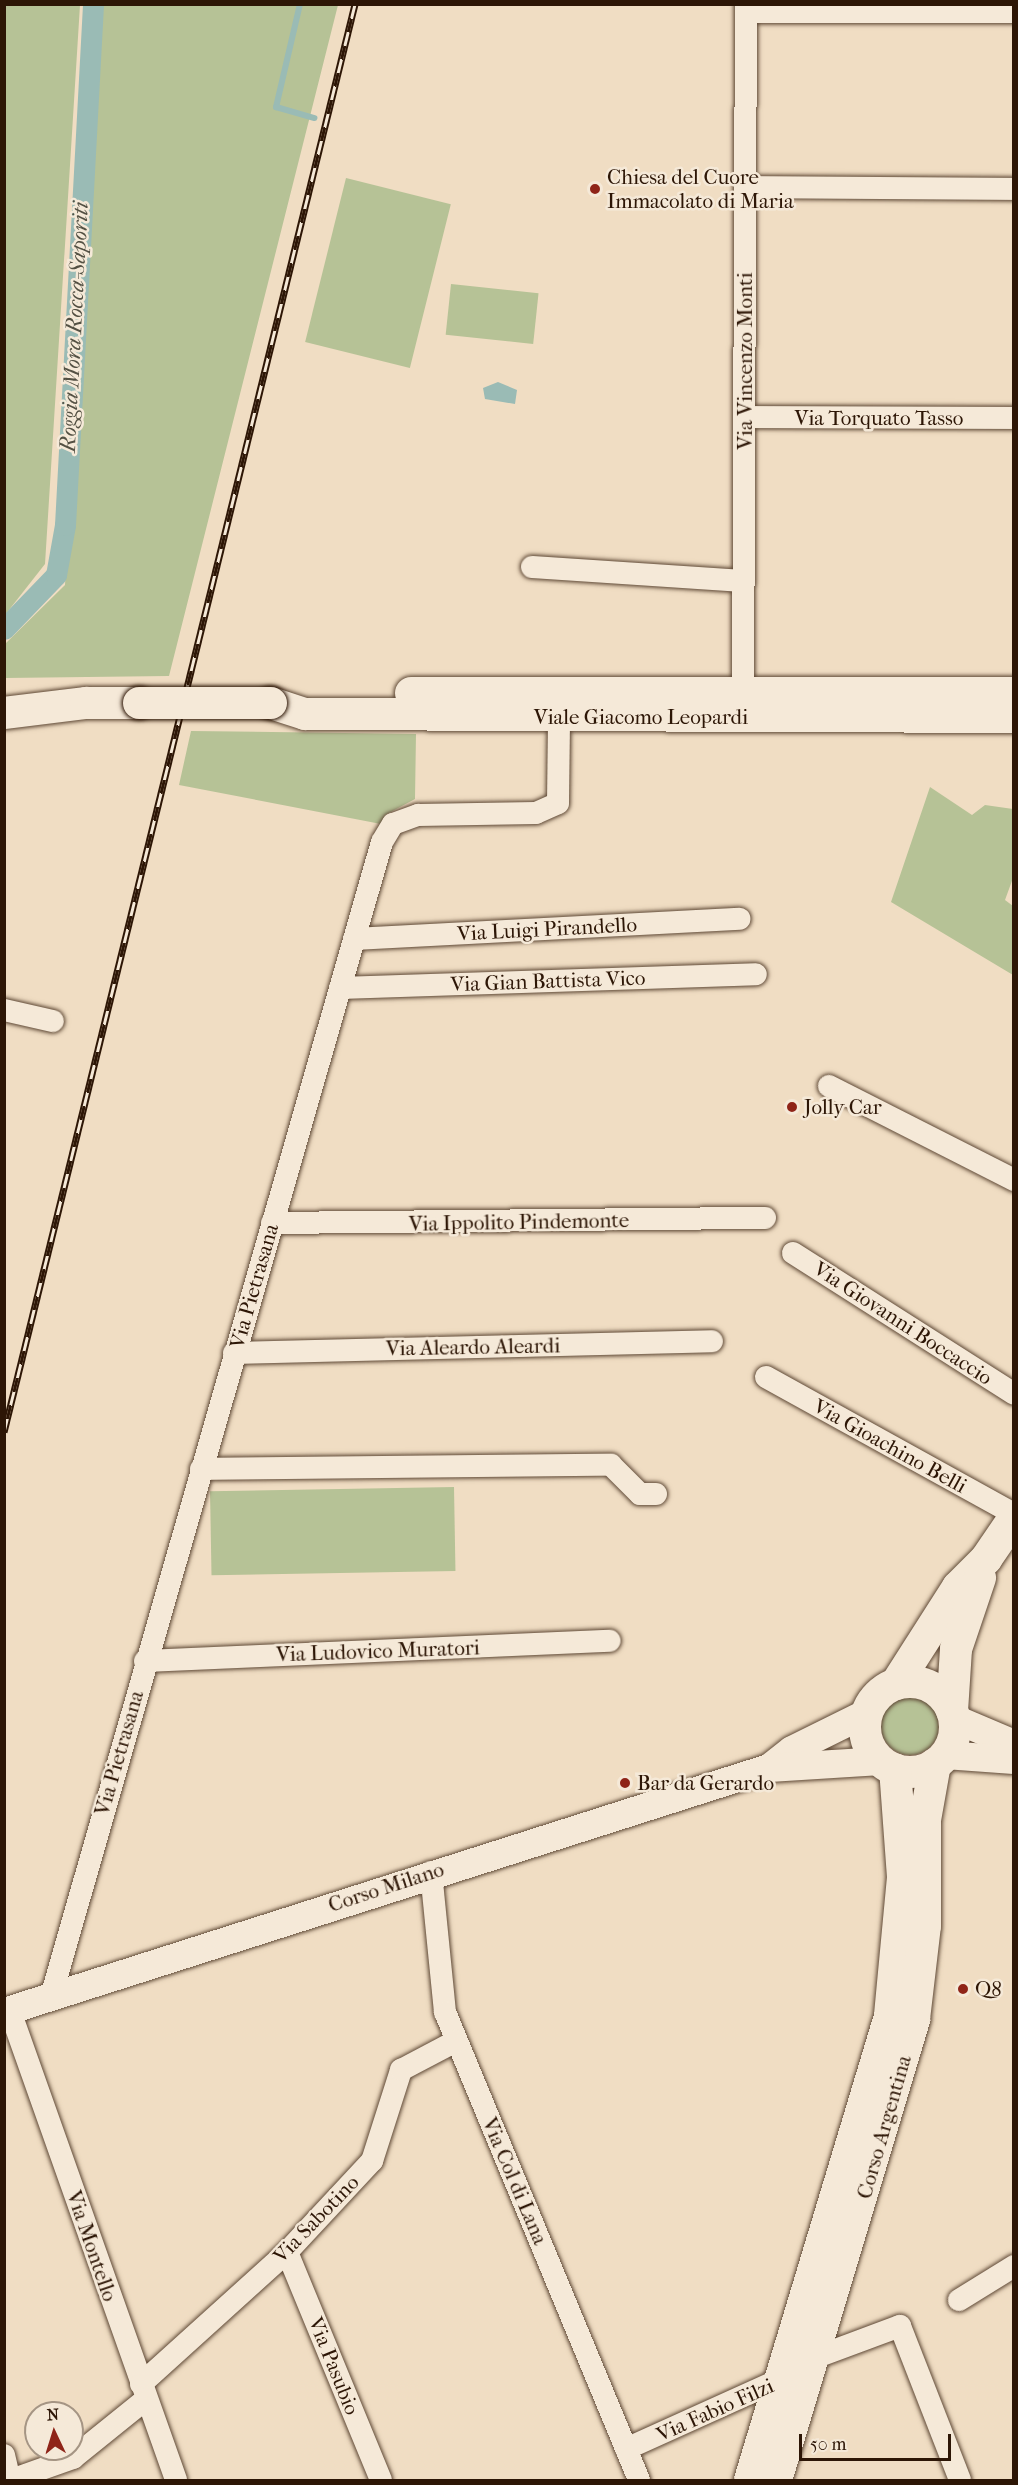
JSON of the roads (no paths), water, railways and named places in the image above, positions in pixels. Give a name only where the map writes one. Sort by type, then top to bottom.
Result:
[{"type":"main road","name":"Viale Giacomo Leopardi","points":[[4,692],[53,692],[86,703]]},
{"type":"main road","name":"Viale Giacomo Leopardi","points":[[4,713],[86,703],[271,703],[310,693],[1014,717]]},
{"type":"main road","name":"Viale Giacomo Leopardi","points":[[271,703],[305,714],[559,717],[1014,693]]},
{"type":"main road","points":[[867,1713],[878,1695],[897,1684],[958,1587],[987,1558],[1014,1516]]},
{"type":"main road","points":[[953,1715],[956,1649],[987,1558]]},
{"type":"main road","points":[[897,1684],[930,1686],[953,1715]]},
{"type":"main road","name":"Corso Argentina","points":[[776,2481],[797,2369],[890,2015],[903,1878],[888,1765],[867,1739],[867,1713]]},
{"type":"main road","name":"Corso Argentina","points":[[750,2481],[797,2369],[914,2019],[925,1926],[925,1820],[953,1715]]},
{"type":"main road","points":[[888,1765],[915,1772],[940,1760]]},
{"type":"street","points":[[746,8],[1014,12]]},
{"type":"street","name":"Via Vincenzo Monti","points":[[743,706],[746,8]]},
{"type":"street","points":[[746,187],[1014,189]]},
{"type":"street","name":"Via Torquato Tasso","points":[[745,417],[1014,418]]},
{"type":"street","points":[[532,567],[744,581]]},
{"type":"street","name":"Via Pietrasana","points":[[51,1996],[145,1661],[382,842],[393,824],[418,815],[536,813],[558,803],[559,717]]},
{"type":"street","name":"Via Luigi Pirandello","points":[[354,939],[739,919]]},
{"type":"street","name":"Via Gian Battista Vico","points":[[340,988],[756,975]]},
{"type":"street","points":[[4,1010],[53,1021]]},
{"type":"street","points":[[829,1086],[1014,1180]]},
{"type":"street","name":"Via Ippolito Pindemonte","points":[[272,1223],[765,1218]]},
{"type":"street","name":"Via Giovanni Boccaccio","points":[[793,1253],[1014,1394]]},
{"type":"street","name":"Via Aleardo Aleardi","points":[[234,1353],[712,1341]]},
{"type":"street","name":"Via Gioachino Belli","points":[[766,1377],[1014,1516]]},
{"type":"street","points":[[201,1469],[611,1465],[640,1494],[656,1494]]},
{"type":"street","name":"Via Ludovico Muratori","points":[[145,1661],[610,1641]]},
{"type":"street","name":"Corso Milano","points":[[769,1768],[792,1750],[867,1713]]},
{"type":"street","points":[[953,1715],[1014,1744]]},
{"type":"street","points":[[940,1760],[1014,1760]]},
{"type":"street","name":"Corso Milano","points":[[7,2011],[431,1872],[769,1768],[888,1765]]},
{"type":"street","name":"Via Col di Lana","points":[[431,1872],[445,2012],[639,2481]]},
{"type":"street","name":"Via Montello","points":[[7,2011],[176,2481]]},
{"type":"street","name":"Via Sabotino","points":[[11,2481],[73,2458],[287,2252],[372,2161],[400,2070],[456,2041]]},
{"type":"street","name":"Via Pasubio","points":[[287,2252],[381,2481]]},
{"type":"street","points":[[959,2300],[1014,2266]]},
{"type":"street","name":"Via Fabio Filzi","points":[[626,2449],[797,2369],[900,2326],[960,2481]]},
{"type":"street","points":[[4,2455],[11,2481]]},
{"type":"water","points":[[498,382],[517,390],[515,404],[485,399],[483,388]]},
{"type":"waterway","name":"Roggia Mora Rocca-Saporiti","points":[[4,629],[56,575],[65,525],[93,4]]},
{"type":"waterway","points":[[300,4],[276,107],[314,118]]},
{"type":"railway","points":[[4,1432],[355,4]]},
{"type":"place","name":"Chiesa del Cuore Immacolato di Maria","points":[[595,189]]},
{"type":"place","name":"Jolly Car","points":[[792,1107]]},
{"type":"place","name":"Bar da Gerardo","points":[[625,1783]]},
{"type":"place","name":"Q8","points":[[963,1989]]}]
